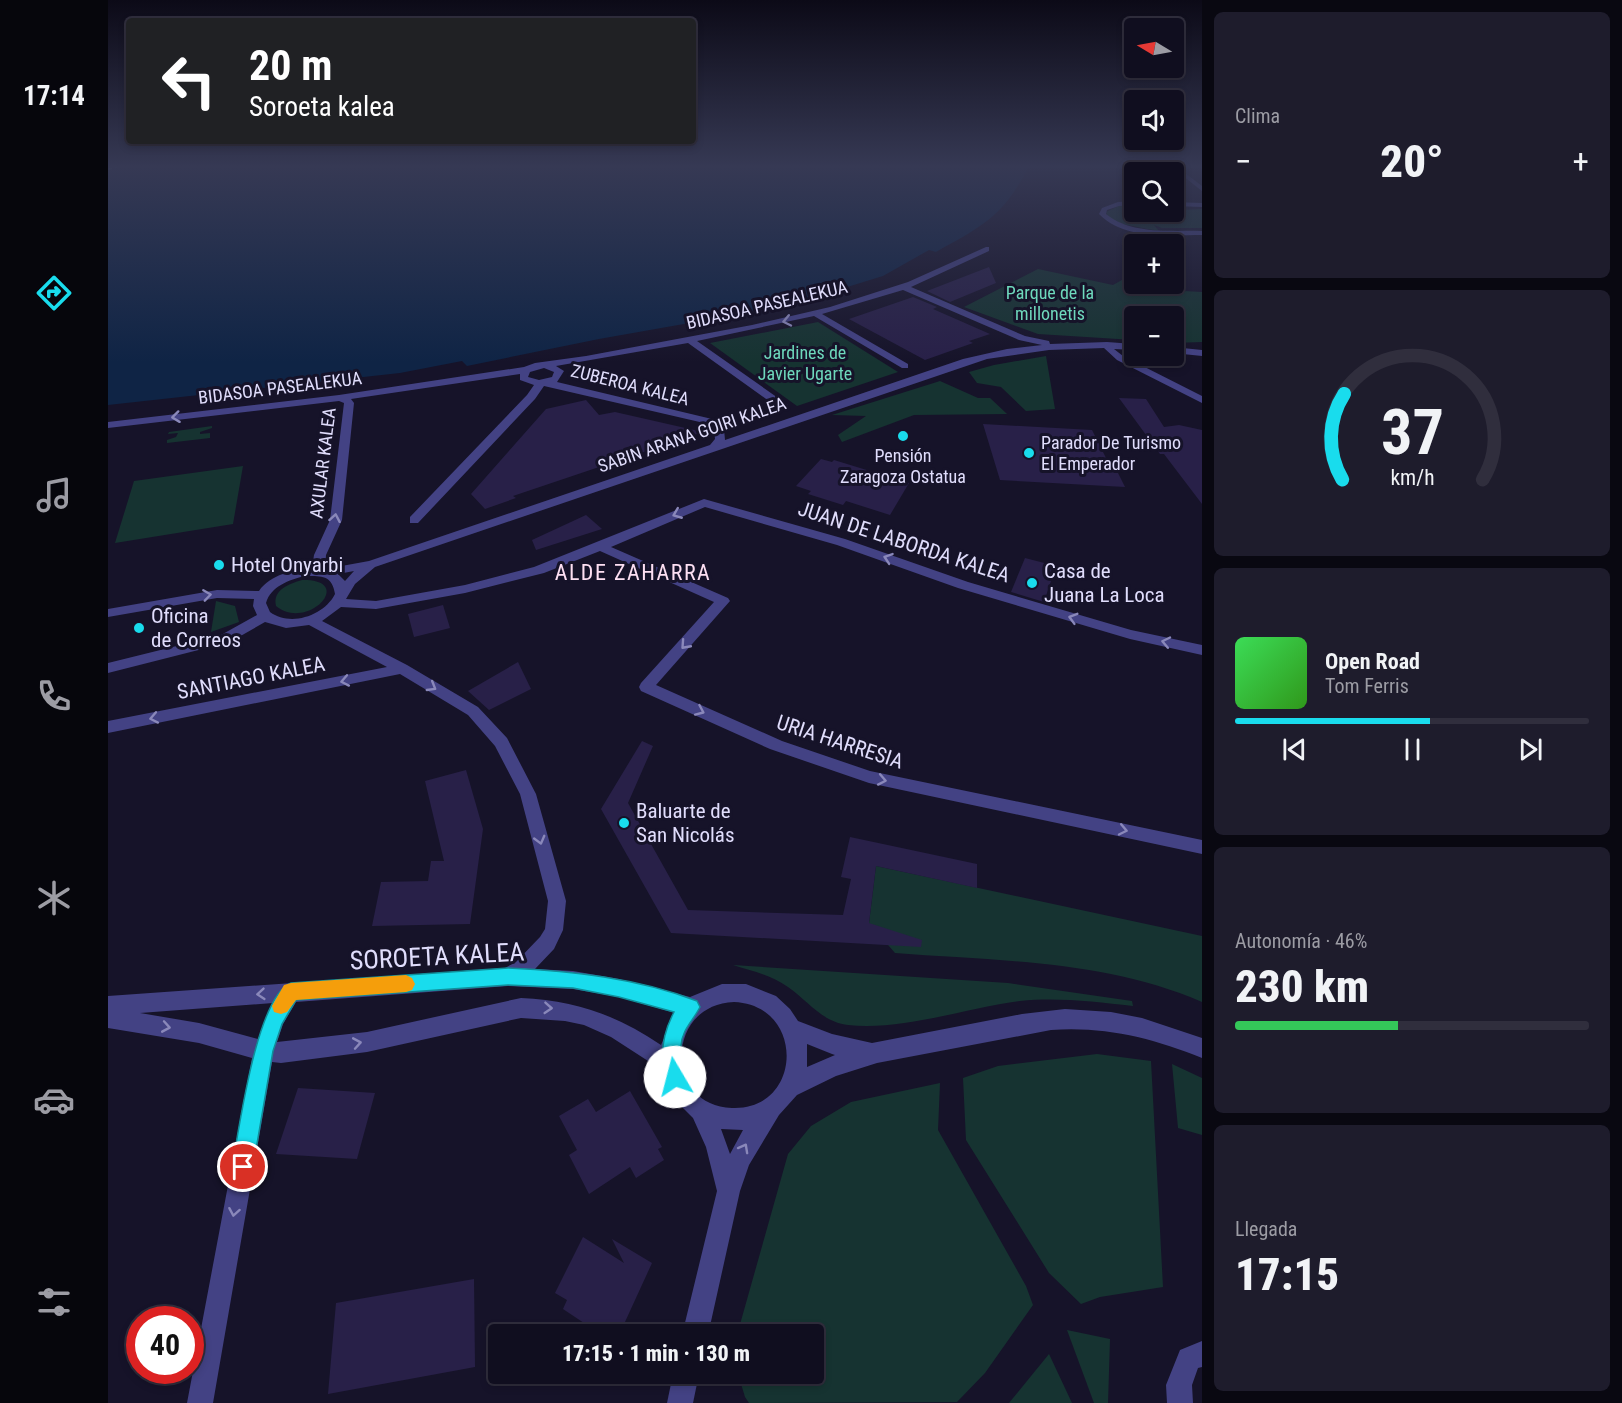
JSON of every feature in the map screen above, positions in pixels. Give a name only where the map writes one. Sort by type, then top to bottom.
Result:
[{"type":"street","points":[[1177,231],[1202,233]]},
{"type":"street","name":"BIDASOA PASEALEKUA","points":[[108,425],[339,398],[526,370],[690,340],[816,314],[904,287],[961,263],[986,249]]},
{"type":"street","points":[[904,287],[1022,338],[1064,345]]},
{"type":"street","points":[[816,314],[905,366]]},
{"type":"street","points":[[690,340],[784,407]]},
{"type":"street","name":"SABIN ARANA GOIRI KALEA","points":[[321,573],[372,564],[966,361],[1013,351],[1064,345],[1124,346]]},
{"type":"street","points":[[1107,345],[1111,352],[1120,358],[1202,400]]},
{"type":"street","points":[[1184,351],[1201,353]]},
{"type":"street","points":[[526,370],[523,378],[530,382],[544,383],[556,379],[560,374],[556,369],[547,366]]},
{"type":"street","points":[[414,520],[544,383]]},
{"type":"street","name":"ZUBEROA KALEA","points":[[544,383],[708,422],[719,429],[720,439],[714,447]]},
{"type":"street","name":"AXULAR KALEA","points":[[321,573],[320,555],[336,520],[349,403],[346,399],[339,398]]},
{"type":"street","name":"JUAN DE LABORDA KALEA","points":[[340,599],[376,605],[465,589],[539,570],[600,548],[704,503],[841,542],[963,585],[1130,634],[1202,650]]},
{"type":"street","name":"URIA HARRESIA","points":[[600,548],[723,601],[646,687],[776,745],[869,777],[1202,847]]},
{"type":"street","name":"SABIN ARANA GOIRI KALEA","points":[[340,599],[353,578],[372,564]]},
{"type":"street","points":[[298,573],[321,573],[340,583],[340,599],[328,611],[310,620],[285,623],[266,616],[260,607],[262,595],[274,584],[298,573]]},
{"type":"street","points":[[108,613],[217,594],[262,595]]},
{"type":"street","points":[[108,668],[225,639],[266,616]]},
{"type":"street","points":[[310,620],[402,669],[473,711],[501,742],[528,794],[557,902],[554,930],[547,944],[524,968],[508,977]]},
{"type":"street","name":"SANTIAGO KALEA","points":[[108,727],[402,669]]},
{"type":"street","name":"SOROETA KALEA","points":[[108,1006],[508,977],[573,980],[619,988],[690,1007]]},
{"type":"street","points":[[200,1403],[264,1051],[274,1020],[291,992]]},
{"type":"street","points":[[698,1324],[716,1253],[727,1190],[745,1146],[793,1086],[798,1056],[789,1027],[774,1009],[764,1002],[732,992],[710,996],[690,1007],[680,1019],[674,1032],[671,1048],[671,1064],[681,1088],[700,1108],[711,1114],[738,1120],[755,1118],[771,1111]]},
{"type":"street","points":[[108,1018],[199,1033],[264,1051],[281,1053],[307,1052],[367,1041],[495,1012],[546,1007],[597,1018],[622,1031],[671,1064]]},
{"type":"street","points":[[793,1086],[833,1065],[877,1053],[1033,1022],[1076,1019],[1126,1023],[1177,1037],[1202,1048]]},
{"type":"street","points":[[789,1027],[832,1044],[877,1053]]},
{"type":"street","points":[[700,1108],[717,1146],[727,1190]]},
{"type":"street","points":[[1180,1403],[1179,1385],[1189,1359],[1202,1354]]},
{"type":"street","points":[[680,1403],[684,1384]]},
{"type":"green space","name":"Parque de la millonetis","points":[[1038,269],[1113,285],[1124,279],[1124,294],[1202,292],[1202,342],[1184,343],[1184,306],[1124,306],[1124,339],[1038,334],[964,307]]},
{"type":"green space","name":"Jardines de Javier Ugarte","points":[[818,322],[898,372],[797,406],[710,343]]},
{"type":"green space","points":[[1046,356],[1055,409],[1026,411],[1001,387],[977,383],[969,372],[994,365]]},
{"type":"green space","points":[[940,381],[978,398],[990,398],[1007,414],[914,415],[842,442],[838,435],[866,416],[832,415]]},
{"type":"green space","points":[[212,426],[200,432],[200,434],[210,433],[210,438],[167,443],[167,440],[176,437],[178,433],[168,434],[169,432]]},
{"type":"green space","points":[[243,466],[233,524],[115,543],[134,481]]},
{"type":"green space","points":[[302,580],[318,582],[326,587],[326,595],[321,602],[301,613],[288,612],[276,606],[275,600],[283,588]]},
{"type":"green space","points":[[216,601],[235,606],[239,622],[211,632]]},
{"type":"green space","points":[[876,866],[1202,936],[1202,1002],[1165,988],[1090,970],[1012,961],[895,953],[869,923]]},
{"type":"green space","points":[[733,965],[1008,983],[1132,1001],[1133,1006],[1077,1000],[1034,1000],[1000,1004],[890,1025],[848,1025],[830,1020],[775,979]]},
{"type":"green space","points":[[1097,1054],[1151,1061],[1163,1287],[1100,1297],[1081,1304],[1049,1273],[966,1140],[963,1078],[998,1066]]},
{"type":"green space","points":[[1172,1064],[1202,1078],[1202,1135],[1178,1128]]},
{"type":"green space","points":[[940,1083],[938,1130],[1026,1286],[1033,1305],[985,1373],[957,1402],[749,1403],[745,1397],[741,1384],[824,1384],[824,1324],[740,1324],[788,1154],[811,1126],[851,1102]]},
{"type":"green space","points":[[1067,1330],[1110,1339],[1108,1403],[1094,1403]]},
{"type":"green space","points":[[1049,1354],[1072,1403],[1009,1403]]},
{"type":"water","points":[[108,231],[972,231],[936,252],[929,250],[883,276],[831,292],[729,316],[467,366],[462,361],[400,373],[108,405]]},
{"type":"building","points":[[989,267],[996,283],[950,302],[927,291]]},
{"type":"building","points":[[913,297],[937,307],[933,309],[990,334],[969,341],[973,343],[925,360],[849,319]]},
{"type":"building","points":[[1119,398],[1146,399],[1164,427],[1179,425],[1202,430],[1202,504],[1164,454],[1160,454]]},
{"type":"building","points":[[586,400],[599,415],[615,412],[703,432],[513,496],[516,498],[485,509],[471,494],[546,409]]},
{"type":"building","name":"Parador De Turismo El Emperador","points":[[983,424],[1092,430],[1108,462],[1113,463],[1125,487],[1000,480]]},
{"type":"building","points":[[821,459],[832,462],[834,460],[909,483],[890,515],[846,501],[843,505],[808,494],[811,491],[796,486]]},
{"type":"building","points":[[586,515],[602,529],[536,550],[532,540]]},
{"type":"building","name":"Casa de Juana La Loca","points":[[1025,558],[1056,566],[1044,602],[1011,592]]},
{"type":"building","points":[[443,605],[450,628],[414,637],[408,614]]},
{"type":"building","points":[[518,662],[531,689],[489,710],[468,691]]},
{"type":"building","name":"Baluarte de San Nicolás","points":[[642,741],[653,746],[628,803],[688,910],[843,915],[851,879],[841,877],[850,837],[977,864],[977,888],[876,866],[869,923],[922,940],[921,947],[671,933],[601,809]]},
{"type":"building","points":[[466,770],[483,829],[470,924],[372,926],[381,882],[428,881],[431,861],[444,861],[425,781]]},
{"type":"building","points":[[298,1088],[375,1093],[357,1159],[276,1154]]},
{"type":"building","points":[[630,1091],[662,1147],[658,1149],[664,1160],[636,1178],[630,1167],[589,1194],[569,1155],[577,1150],[559,1116],[588,1099],[596,1112]]},
{"type":"building","points":[[583,1237],[624,1263],[612,1239],[652,1263],[624,1324],[586,1324],[563,1309],[567,1300],[555,1293]]},
{"type":"building","points":[[474,1279],[475,1367],[328,1394],[336,1303]]},
{"type":"slow traffic","points":[[281,1006],[291,992],[406,984]]},
{"type":"place","name":"Pensión Zaragoza Ostatua","points":[[903,436]]},
{"type":"place","name":"Parador De Turismo El Emperador","points":[[1029,453]]},
{"type":"place","name":"Hotel Onyarbi","points":[[219,565]]},
{"type":"place","name":"Casa de Juana La Loca","points":[[1032,583]]},
{"type":"place","name":"Oficina de Correos","points":[[139,628]]},
{"type":"place","name":"Baluarte de San Nicolás","points":[[624,823]]},
{"type":"district","name":"ALDE ZAHARRA","points":[[633,572]]},
{"type":"route","points":[[243,1167],[264,1051],[274,1020],[281,1005],[291,992],[508,977],[573,980],[619,988],[690,1007],[680,1019],[674,1032],[671,1064],[675,1077]]}]
